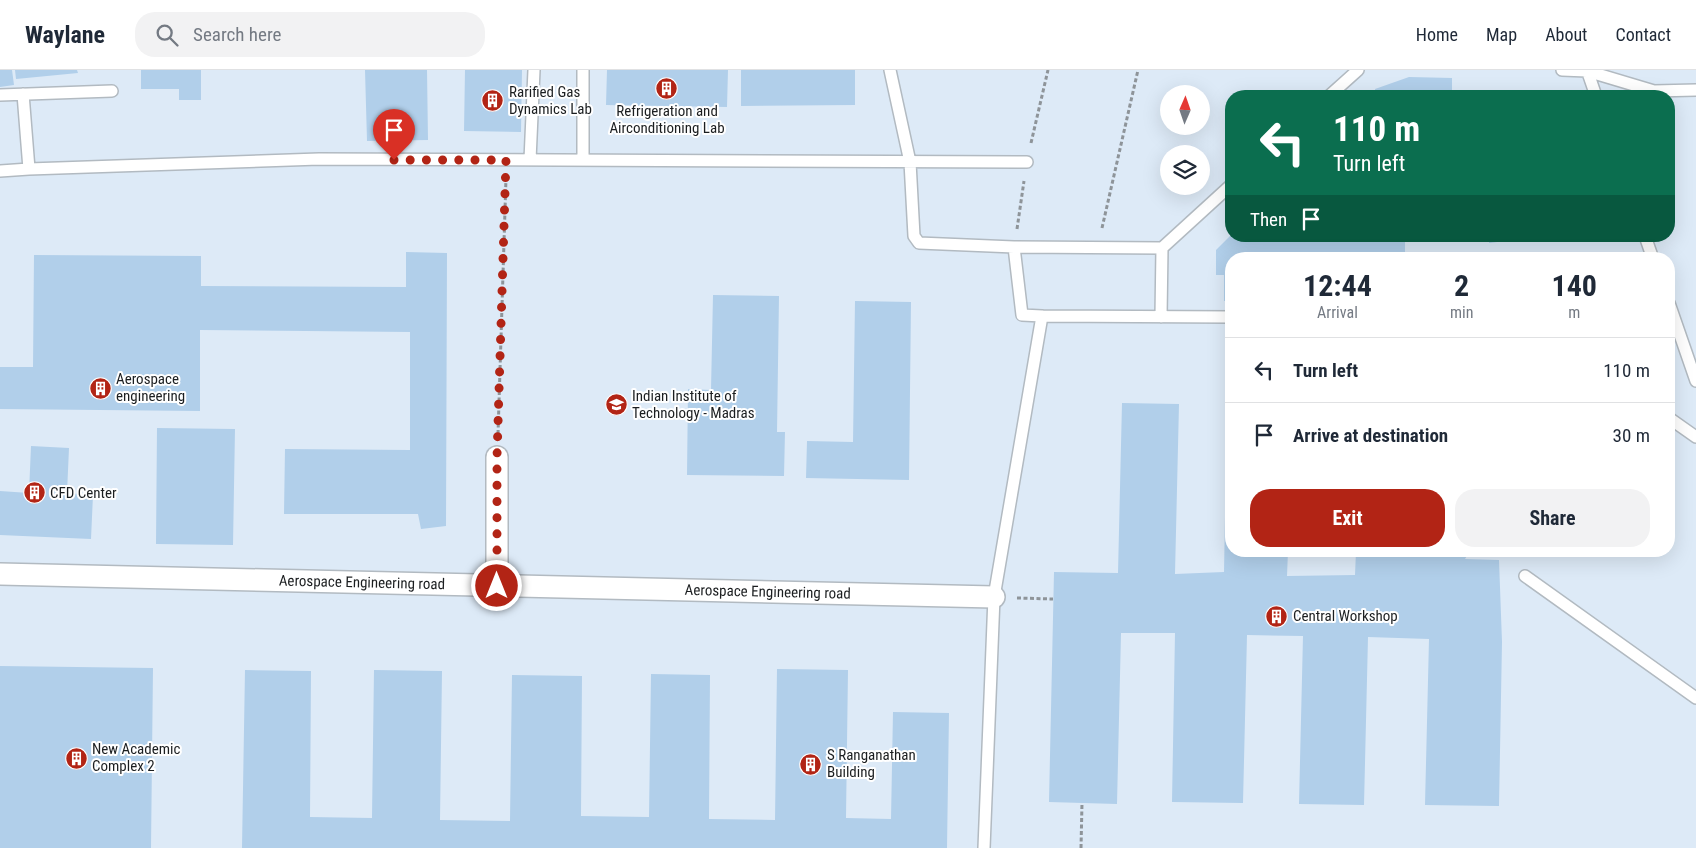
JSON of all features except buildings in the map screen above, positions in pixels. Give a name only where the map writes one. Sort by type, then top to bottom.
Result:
[{"type":"street","points":[[497,457],[497,586]]},
{"type":"street","name":"Aerospace Engineering road","points":[[0,574],[994,597]]},
{"type":"lane","points":[[530,160],[534,70]]},
{"type":"lane","points":[[583,160],[584,70]]},
{"type":"lane","points":[[890,70],[910,162],[914,236],[919,243],[1014,247],[1162,248],[1225,190]]},
{"type":"lane","points":[[1336,90],[1358,70]]},
{"type":"lane","points":[[1562,70],[1587,71],[1651,90]]},
{"type":"lane","points":[[1587,71],[1594,90]]},
{"type":"lane","points":[[0,95],[112,90]]},
{"type":"lane","points":[[1675,90],[1696,90]]},
{"type":"lane","points":[[23,94],[28,169]]},
{"type":"lane","points":[[0,171],[319,159],[1027,162]]},
{"type":"lane","points":[[1014,247],[1022,315],[1225,317]]},
{"type":"lane","points":[[1161,317],[1162,248]]},
{"type":"lane","points":[[984,848],[994,597],[1042,316]]},
{"type":"lane","points":[[1675,317],[1694,363],[1696,381]]},
{"type":"lane","points":[[1675,422],[1696,437]]},
{"type":"lane","points":[[1525,576],[1696,698]]},
{"type":"path","points":[[1097,248],[1138,70]]},
{"type":"path","points":[[497,457],[506,160]]},
{"type":"path","points":[[994,597],[1053,599]]},
{"type":"path","points":[[1081,848],[1082,803]]},
{"type":"shaded area","name":"Indian Institute of Technology - Madras","points":[[0,70],[1696,70],[1696,848],[0,848]]},
{"type":"place","name":"Refrigeration and Airconditioning Lab","points":[[667,88]]},
{"type":"place","name":"Rarified Gas Dynamics Lab","points":[[493,101]]},
{"type":"place","name":"Aerospace engineering","points":[[100,388]]},
{"type":"place","name":"Indian Institute of Technology - Madras","points":[[616,405]]},
{"type":"place","name":"CFD Center","points":[[34,493]]},
{"type":"place","name":"Central Workshop","points":[[1277,616]]},
{"type":"place","name":"New Academic Complex 2","points":[[76,758]]},
{"type":"place","name":"S Ranganathan Building","points":[[811,764]]},
{"type":"route","points":[[394,160],[506,160],[497,457],[497,586]]}]
